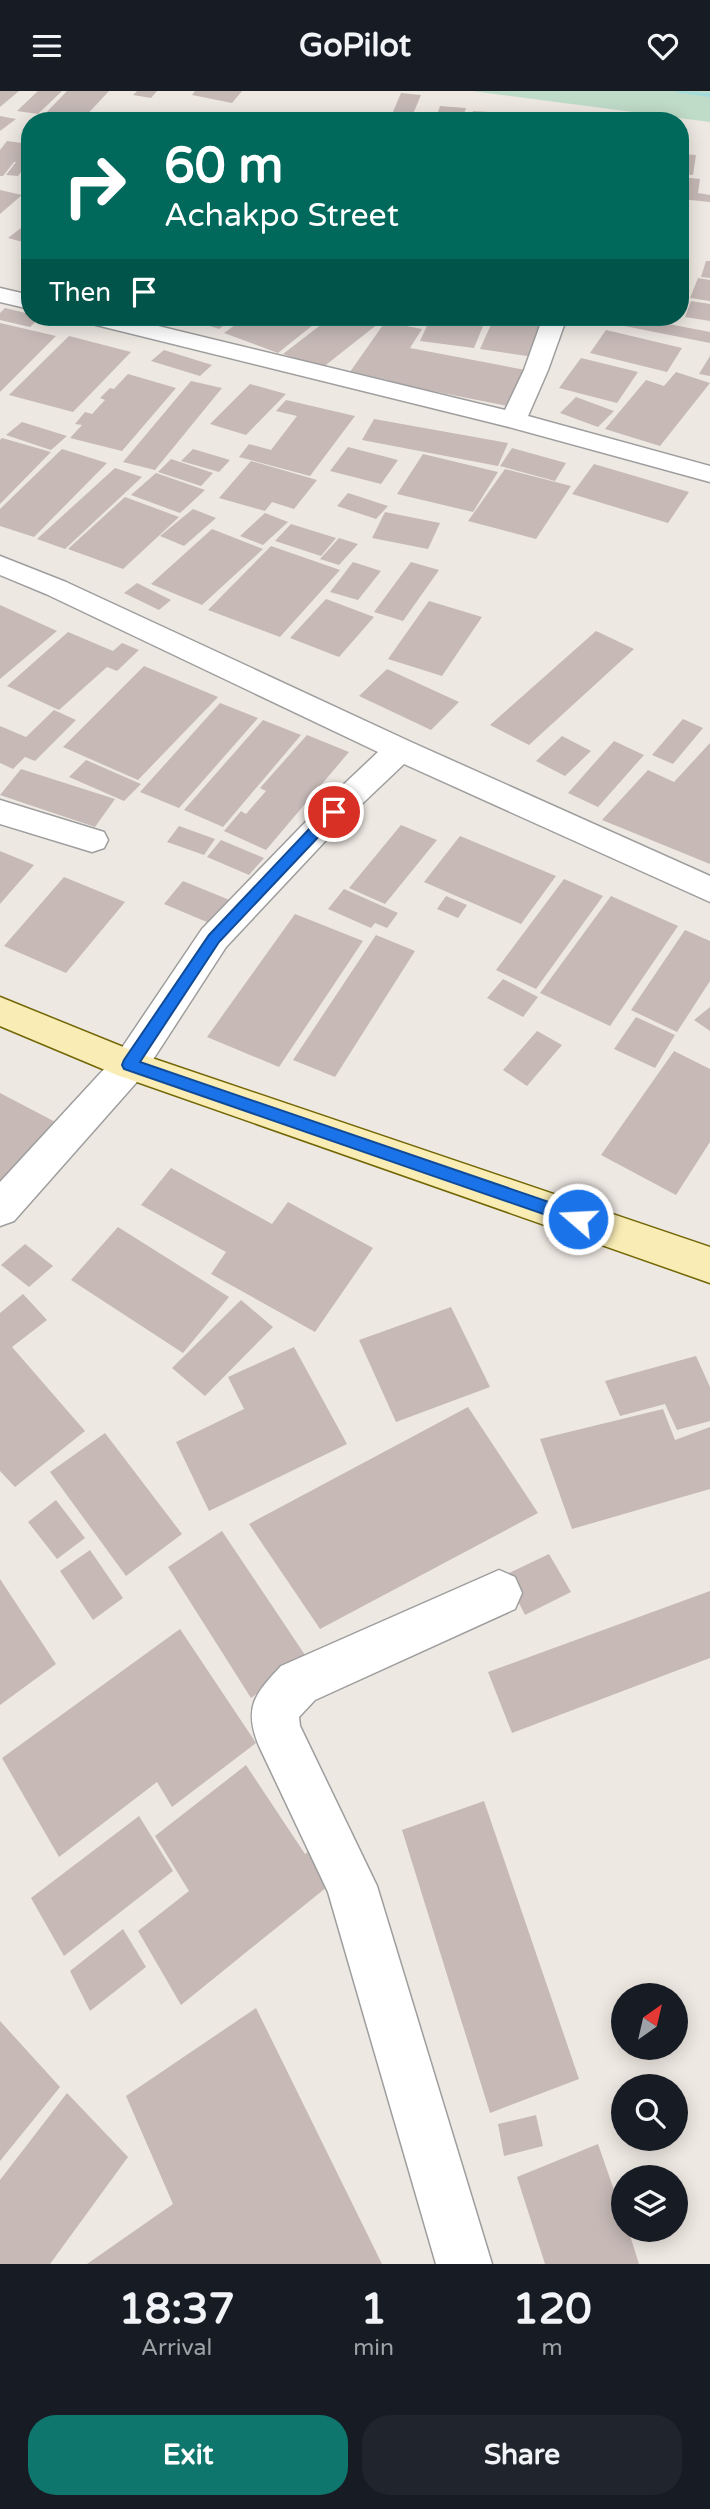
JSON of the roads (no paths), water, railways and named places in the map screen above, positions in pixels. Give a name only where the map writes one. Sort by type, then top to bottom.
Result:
[{"type":"street","points":[[0,295],[21,300]]},
{"type":"street","points":[[129,326],[513,420],[710,474]]},
{"type":"street","points":[[513,420],[536,370],[552,326]]},
{"type":"street","points":[[0,565],[56,588],[400,750],[710,890]]},
{"type":"street","points":[[0,1209],[130,1065],[214,938],[334,812],[400,750]]},
{"type":"street","points":[[0,812],[92,840]]},
{"type":"street","points":[[0,1011],[130,1065],[710,1265]]},
{"type":"street","points":[[464,2264],[352,1886],[276,1729],[275,1708],[298,1683],[499,1593]]},
{"type":"waterway","points":[[680,91],[710,95]]}]
